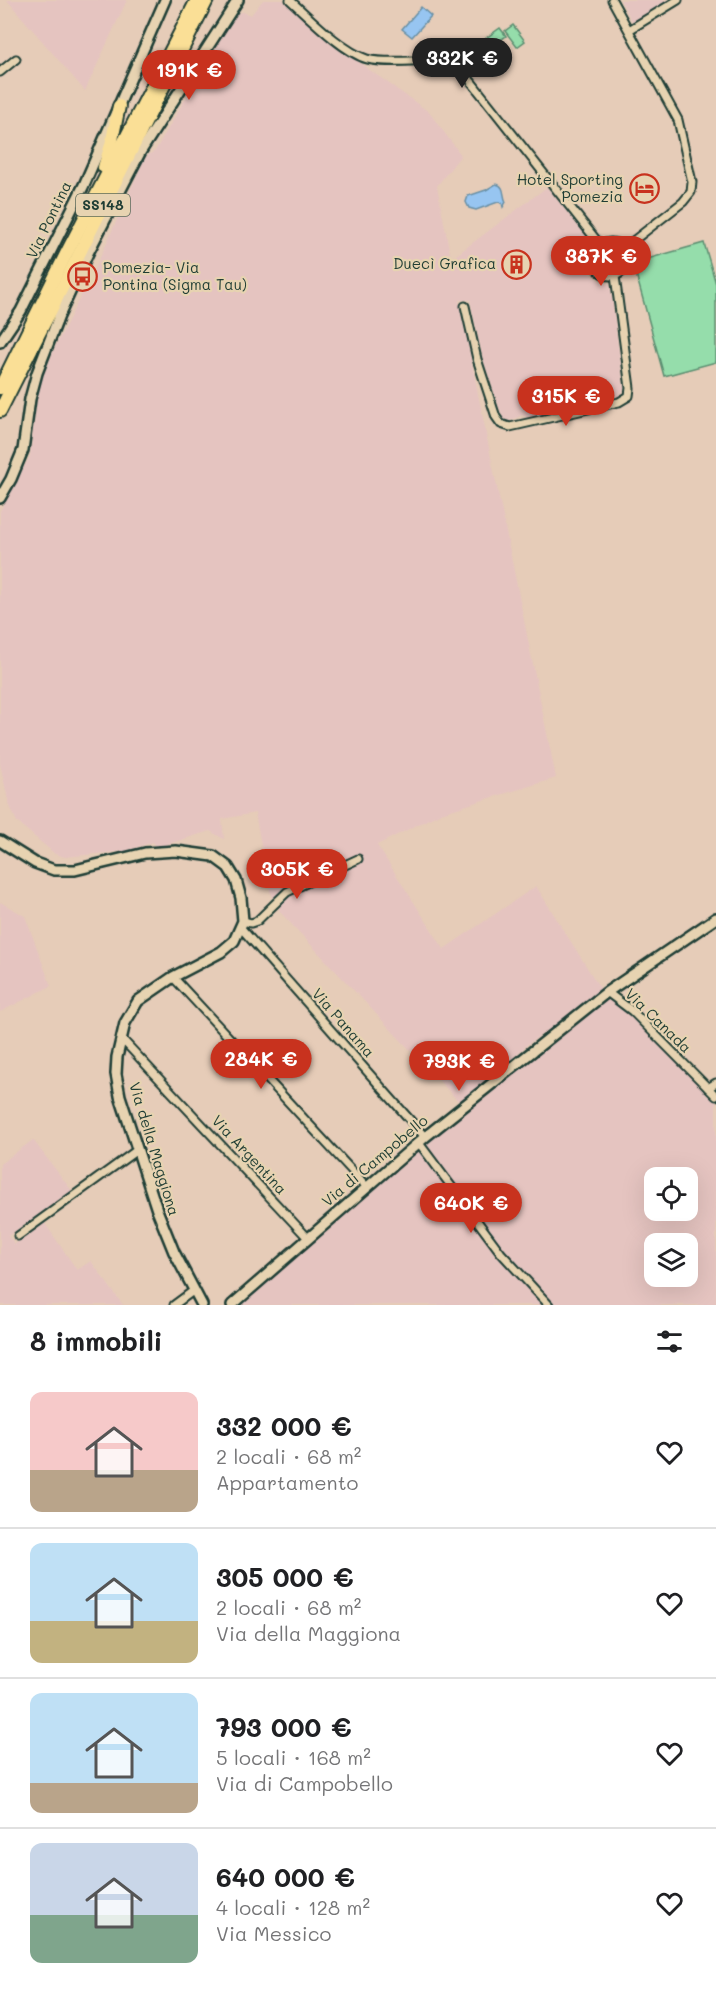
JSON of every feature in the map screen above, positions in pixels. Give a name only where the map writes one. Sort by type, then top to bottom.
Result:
[{"type":"highway","name":"SS148","points":[[93,203],[197,0]]},
{"type":"highway","name":"SS148","points":[[0,411],[207,0]]},
{"type":"highway","points":[[0,388],[93,203],[110,151],[119,106]]},
{"type":"highway","points":[[105,221],[133,148]]},
{"type":"street","name":"Via Pontina","points":[[0,342],[17,317],[47,260],[119,106],[165,0]]},
{"type":"street","points":[[0,498],[25,443],[30,399],[37,373],[64,305],[141,151],[238,0]]},
{"type":"street","points":[[290,0],[344,46],[361,57],[376,60],[448,61],[458,64],[601,246]]},
{"type":"street","points":[[612,0],[678,120],[692,187],[689,196],[683,202],[624,248]]},
{"type":"street","points":[[629,30],[678,0]]},
{"type":"street","points":[[0,72],[16,59]]},
{"type":"street","points":[[613,242],[624,248],[628,259],[625,270],[615,276],[604,275],[596,267],[594,255],[601,246],[613,242]]},
{"type":"street","points":[[465,306],[480,371],[496,417],[501,424],[510,427],[619,402],[629,396],[630,385],[615,276]]},
{"type":"street","points":[[0,474],[11,478]]},
{"type":"street","points":[[0,841],[35,863],[60,871],[75,870],[153,852],[176,851],[213,856],[228,867],[236,880],[241,898],[242,924],[257,921],[287,892],[358,859]]},
{"type":"street","name":"Via di Campobello","points":[[232,1305],[422,1140],[607,992],[716,918]]},
{"type":"street","name":"Via della Maggiona","points":[[202,1305],[166,1237],[117,1081],[117,1060],[121,1038],[129,1015],[138,1001],[173,977],[229,946],[242,924]]},
{"type":"street","name":"Via Panama","points":[[242,924],[422,1140],[501,1253],[549,1305]]},
{"type":"street","points":[[173,977],[367,1187]]},
{"type":"street","name":"Via Canada","points":[[607,992],[632,1011],[716,1096]]},
{"type":"street","name":"Via Argentina","points":[[121,1038],[308,1238]]},
{"type":"street","points":[[708,1088],[716,1083]]},
{"type":"street","points":[[18,1236],[137,1150]]},
{"type":"street","points":[[174,1305],[193,1291]]},
{"type":"shaded area","points":[[7,0],[127,0],[85,91]]},
{"type":"shaded area","points":[[263,0],[283,0],[364,66],[429,112],[461,155],[437,186],[451,259],[547,187],[591,242],[585,258],[590,273],[600,281],[610,284],[624,389],[620,396],[528,418],[522,415],[510,421],[503,419],[483,359],[470,300],[459,300],[556,778],[441,813],[377,845],[444,949],[536,886],[603,993],[528,1044],[462,1105],[281,913],[270,891],[255,813],[222,819],[224,839],[210,831],[155,848],[153,842],[126,851],[65,857],[55,854],[17,822],[9,804],[0,764],[0,511],[30,456],[38,388],[55,347],[99,260],[145,157],[155,151],[235,13],[242,12],[251,15]]},
{"type":"shaded area","points":[[620,0],[670,0],[633,23]]},
{"type":"shaded area","points":[[0,902],[25,916],[51,986],[0,1012]]},
{"type":"shaded area","points":[[607,992],[716,1096],[716,1305],[232,1305],[339,1211]]},
{"type":"shaded area","points":[[33,1140],[72,1191],[8,1236],[15,1244],[44,1222],[77,1270],[91,1261],[123,1305],[0,1305],[0,1164]]},
{"type":"green space","points":[[513,25],[525,41],[517,47],[505,31]]},
{"type":"green space","points":[[500,28],[506,36],[488,49],[482,41]]},
{"type":"green space","points":[[704,243],[716,284],[716,362],[664,376],[633,263]]},
{"type":"green space","points":[[611,249],[618,252],[621,259],[618,266],[611,269],[604,266],[601,259],[604,252]]},
{"type":"water","points":[[421,7],[431,16],[412,37],[402,29]]},
{"type":"water","points":[[496,184],[503,191],[506,202],[503,207],[502,203],[498,202],[476,210],[469,208],[466,202],[468,196]]},
{"type":"place","name":"Hotel Sporting Pomezia","points":[[644,189]]},
{"type":"place","name":"Duecì Grafica","points":[[517,264]]},
{"type":"place","name":"Pomezia- Via Pontina (Sigma Tau)","points":[[82,277]]}]
